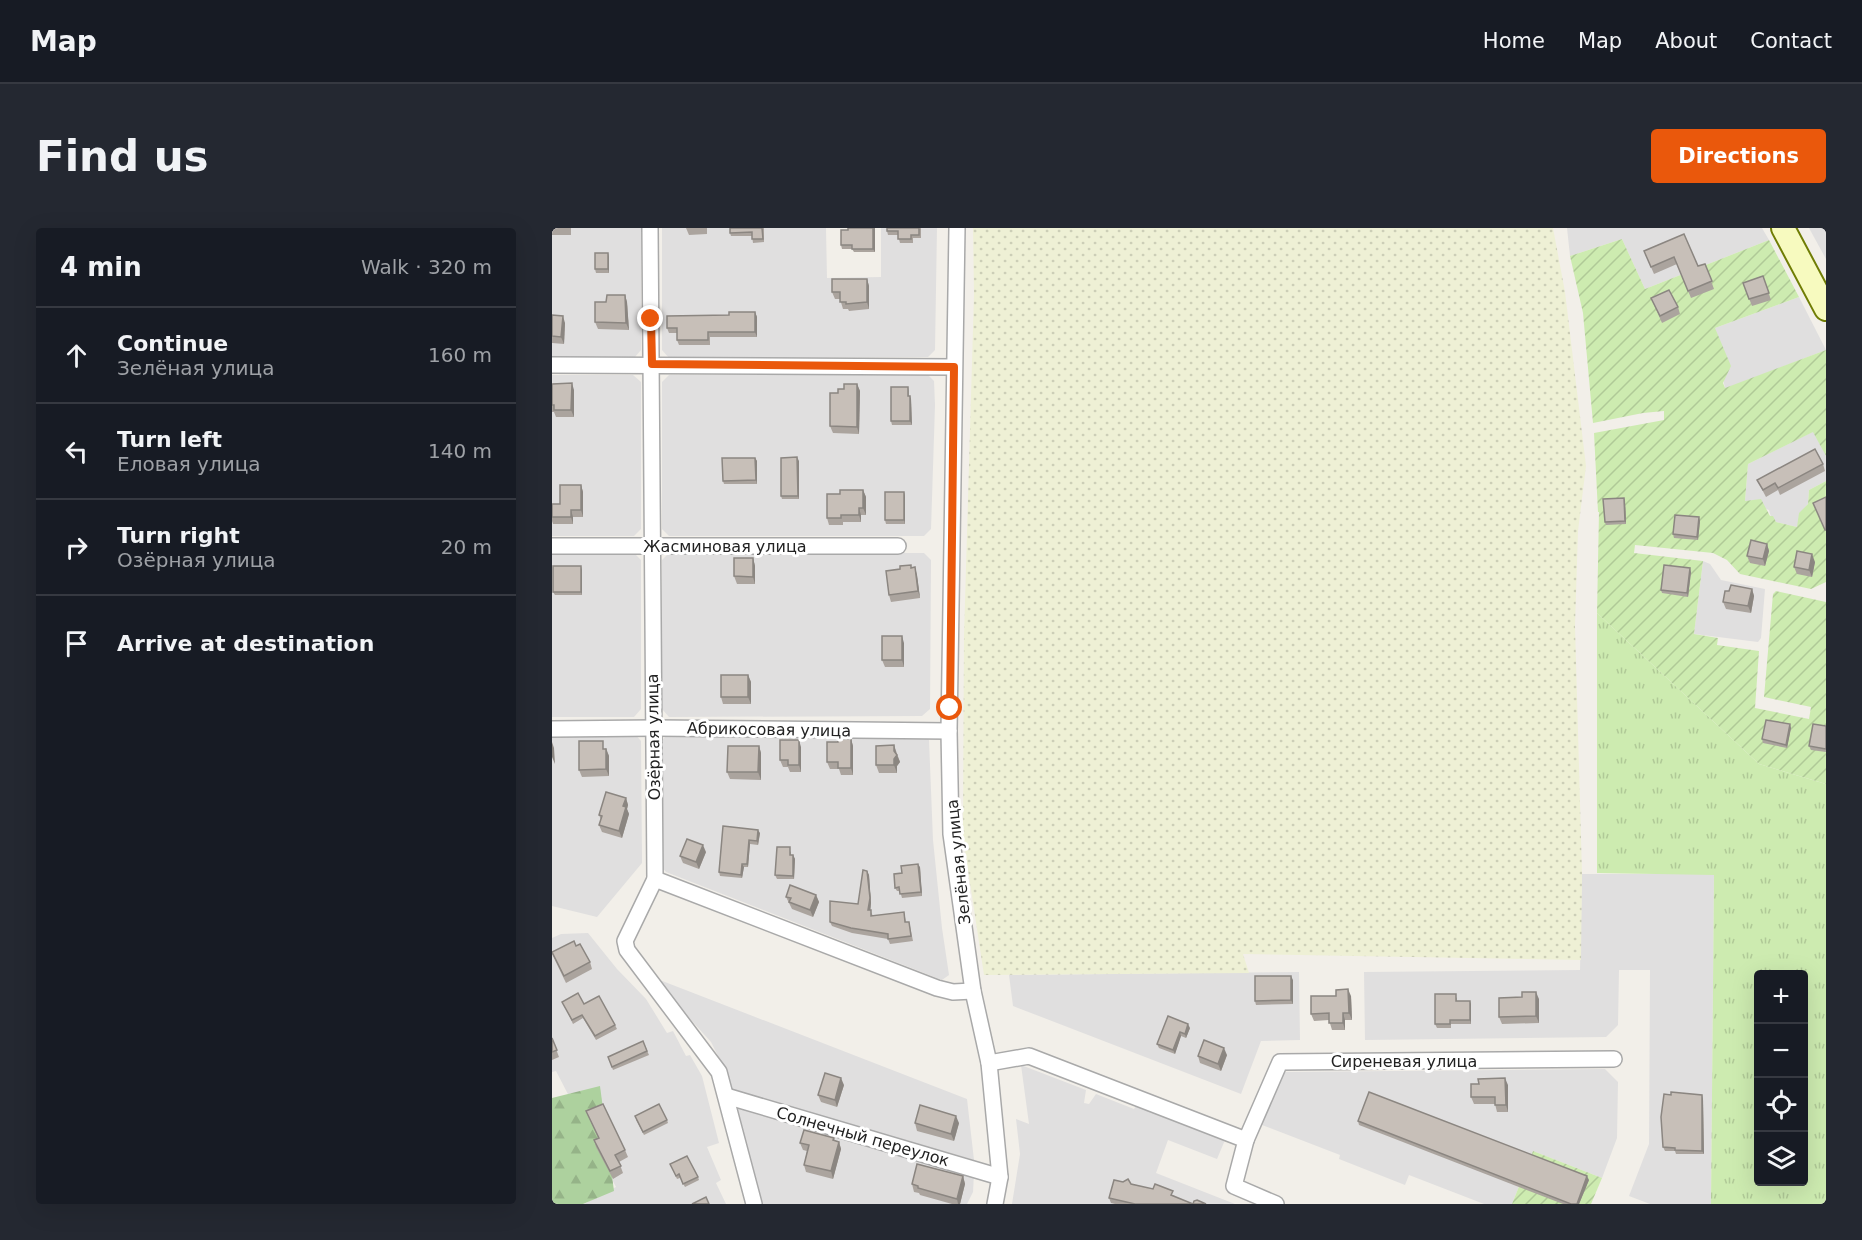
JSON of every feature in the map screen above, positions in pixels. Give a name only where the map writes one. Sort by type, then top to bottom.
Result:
[{"type":"main road","points":[[1783,228],[1826,309]]},
{"type":"street","name":"Озёрная улица","points":[[650,228],[655,879],[628,930],[625,941],[627,950],[719,1072],[754,1204]]},
{"type":"street","name":"Зелёная улица","points":[[957,228],[949,731],[951,834],[973,991],[989,1063],[1000,1177],[995,1204]]},
{"type":"street","points":[[552,365],[954,367]]},
{"type":"street","name":"Жасминовая улица","points":[[552,546],[898,546]]},
{"type":"street","name":"Абрикосовая улица","points":[[552,729],[949,731]]},
{"type":"street","points":[[655,879],[937,988],[953,992],[973,991]]},
{"type":"street","points":[[989,1063],[1029,1056],[1246,1140],[1234,1186],[1276,1204]]},
{"type":"street","name":"Сиреневая улица","points":[[1246,1140],[1280,1062],[1614,1059]]},
{"type":"street","name":"Солнечный переулок","points":[[726,1096],[1000,1177]]},
{"type":"shaded area","points":[[552,228],[641,228],[641,350],[634,358],[552,358]]},
{"type":"shaded area","points":[[662,228],[826,228],[827,278],[881,277],[881,228],[937,228],[935,350],[928,357],[669,358],[662,350]]},
{"type":"shaded area","points":[[1567,228],[1762,228],[1769,240],[1645,289],[1622,239],[1570,256]]},
{"type":"shaded area","points":[[1809,228],[1826,228],[1826,259]]},
{"type":"shaded area","points":[[1799,297],[1826,350],[1725,389],[1715,328]]},
{"type":"shaded area","points":[[927,374],[934,381],[935,405],[931,529],[924,536],[669,536],[662,529],[662,382],[669,375]]},
{"type":"shaded area","points":[[552,375],[633,375],[641,382],[641,529],[634,536],[552,536]]},
{"type":"shaded area","points":[[1814,431],[1826,456],[1826,481],[1809,490],[1808,504],[1803,510],[1797,527],[1776,522],[1769,510],[1745,501],[1748,464]]},
{"type":"shaded area","points":[[552,553],[634,553],[641,560],[641,709],[634,717],[552,717]]},
{"type":"shaded area","points":[[669,553],[924,553],[931,560],[930,709],[922,716],[669,717],[662,709],[662,560]]},
{"type":"shaded area","points":[[1703,561],[1710,564],[1721,580],[1765,589],[1761,638],[1758,642],[1694,634]]},
{"type":"shaded area","points":[[552,733],[634,733],[641,741],[642,863],[597,917],[552,906]]},
{"type":"shaded area","points":[[669,733],[922,733],[929,740],[933,840],[949,975],[942,980],[666,872],[662,867],[662,740]]},
{"type":"shaded area","points":[[1582,874],[1714,874],[1711,1204],[1650,1204],[1629,1196],[1649,1144],[1650,970],[1619,970],[1618,1025],[1606,1037],[1365,1040],[1364,972],[1580,970]]},
{"type":"shaded area","points":[[588,933],[617,969],[646,999],[667,1033],[673,1031],[686,1056],[690,1055],[702,1076],[719,1143],[707,1147],[721,1180],[716,1183],[726,1204],[584,1204],[616,1187],[556,1071],[552,1072],[552,938],[561,934]]},
{"type":"shaded area","points":[[1299,972],[1300,1040],[1261,1041],[1241,1094],[1013,1006],[1009,975]]},
{"type":"shaded area","points":[[652,977],[967,1099],[974,1160],[729,1090],[721,1062],[711,1042]]},
{"type":"shaded area","points":[[1021,1065],[1086,1090],[1084,1103],[1089,1104],[1096,1094],[1134,1109],[1136,1106],[1225,1140],[1217,1159],[1168,1140],[1156,1173],[1235,1204],[1012,1204],[1020,1154],[1016,1119],[1029,1124]]},
{"type":"shaded area","points":[[1605,1069],[1618,1082],[1617,1138],[1602,1178],[1533,1151],[1512,1204],[1484,1204],[1409,1175],[1405,1185],[1339,1159],[1340,1155],[1262,1125],[1283,1072]]},
{"type":"shaded area","points":[[733,1104],[974,1173],[973,1192],[967,1204],[760,1204]]},
{"type":"green space","points":[[973,228],[1553,228],[1565,292],[1586,466],[1578,531],[1575,626],[1582,873],[1581,960],[1243,954],[1249,973],[984,975],[963,837],[964,636],[974,294]]},
{"type":"green space","points":[[1622,239],[1645,289],[1769,240],[1799,297],[1715,328],[1731,366],[1723,383],[1725,388],[1826,350],[1826,456],[1813,432],[1748,464],[1745,501],[1761,499],[1776,522],[1797,527],[1799,513],[1808,504],[1809,490],[1826,481],[1826,582],[1811,589],[1740,574],[1727,560],[1713,553],[1635,545],[1634,553],[1703,561],[1694,634],[1718,638],[1717,645],[1759,651],[1755,708],[1809,719],[1811,707],[1764,697],[1773,594],[1776,591],[1826,602],[1826,784],[1759,764],[1597,613],[1599,512],[1594,433],[1664,420],[1664,411],[1593,423],[1583,313],[1570,256]]},
{"type":"green space","points":[[1597,613],[1759,764],[1826,784],[1826,1204],[1711,1204],[1714,875],[1597,873]]},
{"type":"green space","points":[[600,1086],[614,1191],[583,1204],[552,1204],[552,1098]]},
{"type":"green space","points":[[1533,1151],[1602,1178],[1591,1204],[1512,1204]]},
{"type":"building","points":[[730,228],[762,228],[763,239],[752,239],[752,232],[730,233]]},
{"type":"building","points":[[848,228],[873,228],[873,249],[852,249],[852,245],[841,245],[841,230],[848,230]]},
{"type":"building","points":[[887,228],[919,228],[919,235],[911,235],[911,239],[898,239],[898,231],[887,231]]},
{"type":"building","points":[[1684,234],[1698,266],[1705,264],[1712,281],[1688,291],[1674,257],[1651,267],[1644,251]]},
{"type":"building","points":[[595,253],[608,253],[608,269],[595,269]]},
{"type":"building","points":[[1763,276],[1769,293],[1749,299],[1743,283]]},
{"type":"building","points":[[832,279],[867,279],[867,302],[846,304],[846,302],[840,302],[840,292],[832,292]]},
{"type":"building","points":[[1669,290],[1678,307],[1660,316],[1651,298]]},
{"type":"building","points":[[607,295],[625,295],[626,323],[595,322],[595,302],[606,302]]},
{"type":"building","points":[[729,312],[755,312],[755,332],[708,332],[708,340],[677,340],[677,328],[667,328],[667,316],[729,315]]},
{"type":"building","points":[[552,315],[563,316],[561,337],[552,336]]},
{"type":"building","points":[[572,383],[571,410],[554,410],[552,384]]},
{"type":"building","points":[[844,384],[857,384],[857,427],[830,426],[830,393],[838,393],[838,389],[844,389]]},
{"type":"building","points":[[891,387],[908,387],[910,421],[891,421]]},
{"type":"building","points":[[1815,449],[1823,464],[1778,488],[1775,483],[1763,490],[1757,480]]},
{"type":"building","points":[[797,457],[798,496],[781,496],[781,458]]},
{"type":"building","points":[[722,458],[755,458],[756,480],[723,481]]},
{"type":"building","points":[[560,485],[581,485],[581,510],[571,510],[571,517],[552,517],[552,504],[560,504]]},
{"type":"building","points":[[840,490],[863,490],[863,508],[859,508],[859,515],[827,518],[827,494],[840,494]]},
{"type":"building","points":[[885,492],[904,492],[904,520],[885,520]]},
{"type":"building","points":[[1826,497],[1826,530],[1825,530],[1813,503]]},
{"type":"building","points":[[1624,498],[1625,521],[1605,522],[1603,499]]},
{"type":"building","points":[[1675,515],[1699,517],[1697,537],[1673,534]]},
{"type":"building","points":[[1751,540],[1767,544],[1763,559],[1747,556]]},
{"type":"building","points":[[1797,551],[1812,554],[1809,570],[1794,567]]},
{"type":"building","points":[[734,558],[753,558],[753,577],[734,576]]},
{"type":"building","points":[[911,565],[911,568],[915,567],[918,591],[889,595],[886,571]]},
{"type":"building","points":[[1664,565],[1690,568],[1687,593],[1661,590]]},
{"type":"building","points":[[553,566],[581,566],[581,592],[553,592]]},
{"type":"building","points":[[1731,585],[1752,589],[1748,606],[1723,602],[1725,591],[1729,591]]},
{"type":"building","points":[[882,636],[902,636],[902,660],[882,660]]},
{"type":"building","points":[[721,675],[748,675],[748,697],[721,697]]},
{"type":"building","points":[[1766,720],[1790,724],[1786,745],[1762,739]]},
{"type":"building","points":[[1813,724],[1826,726],[1826,749],[1809,746]]},
{"type":"building","points":[[838,739],[851,739],[851,768],[838,768],[838,762],[827,762],[827,742],[838,742]]},
{"type":"building","points":[[780,740],[799,740],[799,765],[788,765],[788,760],[780,760]]},
{"type":"building","points":[[579,741],[603,741],[603,749],[606,749],[606,769],[579,770]]},
{"type":"building","points":[[894,745],[897,755],[894,765],[876,765],[876,746]]},
{"type":"building","points":[[728,746],[759,746],[758,772],[727,772]]},
{"type":"building","points":[[606,792],[626,798],[623,806],[626,807],[619,831],[599,825],[602,816],[599,815]]},
{"type":"building","points":[[723,826],[758,830],[757,841],[749,840],[747,864],[742,864],[741,875],[719,872]]},
{"type":"building","points":[[687,839],[703,845],[696,862],[680,856]]},
{"type":"building","points":[[777,847],[790,847],[790,855],[793,855],[793,876],[775,875]]},
{"type":"building","points":[[918,864],[921,892],[900,894],[899,887],[895,888],[894,874],[902,873],[901,866]]},
{"type":"building","points":[[863,870],[867,871],[870,898],[868,910],[871,910],[871,916],[904,912],[905,922],[909,922],[911,936],[888,939],[888,934],[830,922],[830,901],[858,904]]},
{"type":"building","points":[[790,885],[816,895],[810,910],[789,902],[791,898],[786,897]]},
{"type":"building","points":[[574,941],[576,946],[580,944],[590,962],[564,976],[552,952]]},
{"type":"building","points":[[1255,976],[1291,976],[1291,1000],[1255,1001]]},
{"type":"building","points":[[1348,989],[1349,1013],[1343,1013],[1343,1023],[1329,1023],[1329,1013],[1311,1014],[1311,996],[1336,996],[1336,990]]},
{"type":"building","points":[[1522,992],[1536,992],[1536,1016],[1499,1017],[1499,998],[1522,997]]},
{"type":"building","points":[[578,993],[584,1004],[599,996],[615,1025],[595,1036],[582,1015],[572,1020],[562,1002]]},
{"type":"building","points":[[1435,994],[1456,994],[1456,1001],[1470,1001],[1470,1020],[1450,1020],[1450,1024],[1435,1024]]},
{"type":"building","points":[[1168,1016],[1188,1024],[1185,1034],[1180,1032],[1173,1050],[1157,1044]]},
{"type":"building","points":[[552,1038],[557,1050],[552,1052]]},
{"type":"building","points":[[1204,1040],[1224,1048],[1218,1064],[1198,1056]]},
{"type":"building","points":[[643,1041],[647,1051],[612,1067],[608,1057]]},
{"type":"building","points":[[825,1073],[841,1078],[835,1100],[818,1095]]},
{"type":"building","points":[[1505,1078],[1506,1105],[1495,1105],[1495,1097],[1471,1097],[1471,1084],[1479,1084],[1478,1079]]},
{"type":"building","points":[[1369,1092],[1587,1176],[1577,1204],[1571,1204],[1358,1121]]},
{"type":"building","points":[[1671,1092],[1702,1095],[1702,1151],[1663,1147],[1661,1117],[1664,1094],[1671,1095]]},
{"type":"building","points":[[603,1104],[625,1150],[615,1155],[621,1166],[610,1171],[594,1140],[599,1138],[586,1111]]},
{"type":"building","points":[[659,1104],[667,1120],[643,1132],[635,1116]]},
{"type":"building","points":[[920,1105],[956,1116],[951,1134],[915,1123]]},
{"type":"building","points":[[804,1130],[834,1138],[833,1140],[839,1142],[831,1171],[804,1165],[809,1145],[800,1143]]},
{"type":"building","points":[[687,1156],[698,1177],[683,1184],[679,1174],[676,1176],[670,1164]]},
{"type":"building","points":[[917,1164],[963,1176],[957,1199],[918,1188],[912,1184]]},
{"type":"building","points":[[1128,1179],[1131,1184],[1153,1189],[1155,1184],[1173,1191],[1171,1195],[1193,1204],[1135,1204],[1109,1198],[1114,1180],[1123,1182]]},
{"type":"building","points":[[706,1197],[709,1204],[692,1204]]},
{"type":"building","points":[[1197,1200],[1206,1204],[1193,1204]]},
{"type":"route","points":[[651,319],[652,364],[954,367],[950,708]]}]
